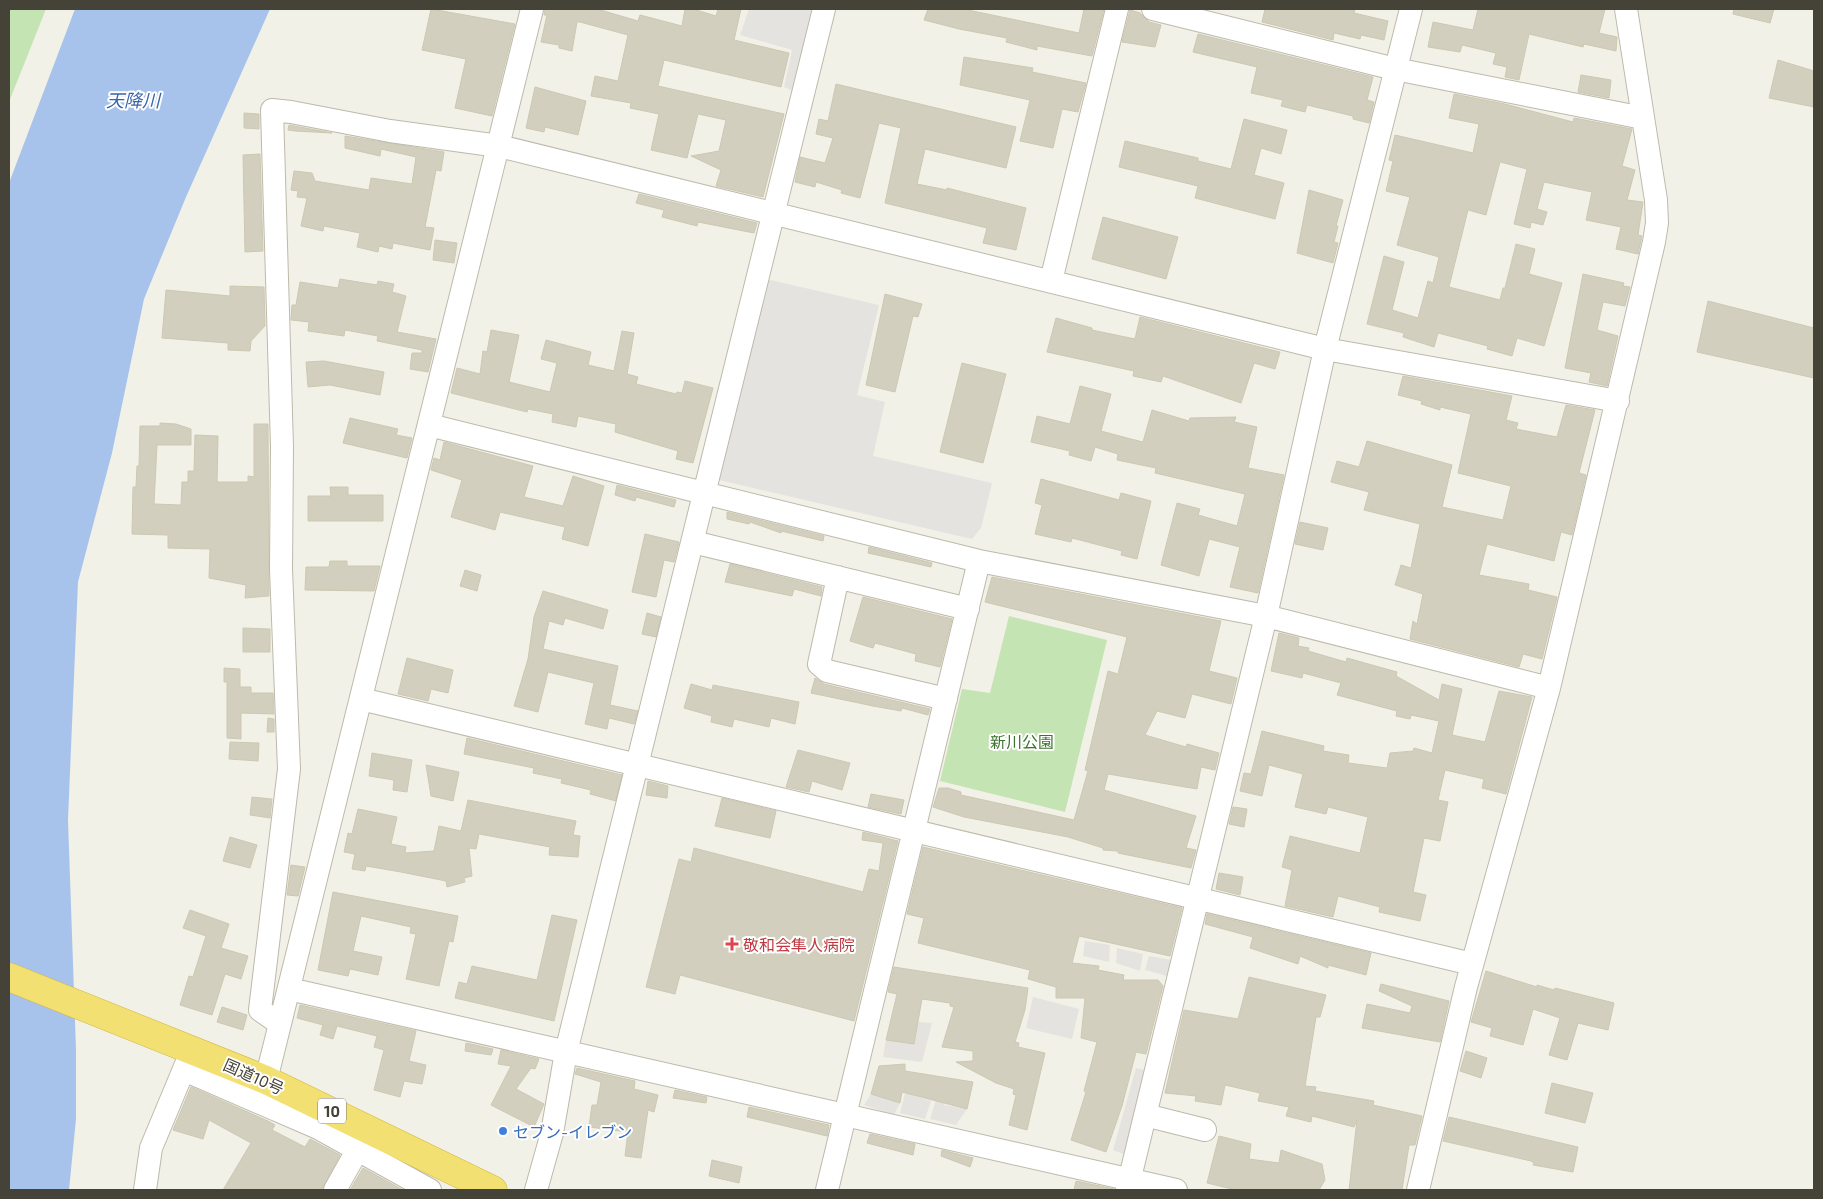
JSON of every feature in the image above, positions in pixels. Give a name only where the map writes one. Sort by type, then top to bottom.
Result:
[{"type":"highway","name":"国道10号","points":[[9,977],[167,1040],[188,1060],[266,1080],[493,1190]]},
{"type":"street","points":[[266,1080],[532,9]]},
{"type":"street","points":[[536,1190],[552,1133],[566,1052],[824,9]]},
{"type":"street","points":[[1051,281],[1117,9]]},
{"type":"street","points":[[1153,9],[1395,69],[1643,118]]},
{"type":"street","points":[[1128,1185],[1266,616],[1325,349],[1410,9]]},
{"type":"street","points":[[1418,1190],[1472,964],[1549,688],[1618,401],[1657,223],[1656,200],[1626,9]]},
{"type":"street","points":[[280,1024],[260,1010],[289,769],[281,569],[282,446],[272,110],[390,131],[499,146],[1325,349],[1618,401]]},
{"type":"street","points":[[430,425],[979,561],[1266,616],[1549,688]]},
{"type":"street","points":[[693,542],[968,609]]},
{"type":"street","points":[[827,1190],[979,561]]},
{"type":"street","points":[[838,577],[819,664],[827,671],[946,699]]},
{"type":"street","points":[[361,699],[1472,964]]},
{"type":"street","points":[[289,989],[845,1116],[1128,1185],[1176,1190]]},
{"type":"street","points":[[145,1190],[151,1148],[188,1060],[358,1149],[430,1190]]},
{"type":"street","points":[[1145,1115],[1205,1130]]},
{"type":"street","points":[[335,1190],[358,1149]]},
{"type":"green space","points":[[9,9],[46,9],[9,102]]},
{"type":"green space","name":"新川公園","points":[[1009,616],[1107,640],[1065,812],[940,781],[962,689],[990,693]]},
{"type":"shaded area","points":[[749,9],[818,9],[797,93],[784,87],[792,50],[740,35]]},
{"type":"shaded area","points":[[766,279],[879,305],[857,395],[885,402],[873,456],[992,483],[981,528],[972,539],[719,480]]},
{"type":"shaded area","points":[[1085,941],[1110,945],[1109,962],[1083,956]]},
{"type":"shaded area","points":[[1117,948],[1143,954],[1140,971],[1116,963]]},
{"type":"shaded area","points":[[1149,956],[1172,960],[1171,977],[1145,970]]},
{"type":"shaded area","points":[[1033,997],[1079,1009],[1072,1039],[1026,1028]]},
{"type":"shaded area","points":[[918,1022],[932,1023],[922,1062],[883,1057],[886,1040],[913,1044]]},
{"type":"shaded area","points":[[1136,1068],[1150,1071],[1134,1158],[1113,1150]]},
{"type":"shaded area","points":[[905,1093],[931,1101],[925,1119],[900,1113]]},
{"type":"shaded area","points":[[938,1093],[946,1095],[944,1105],[967,1109],[956,1125],[930,1119]]},
{"type":"shaded area","points":[[871,1094],[900,1103],[894,1115],[864,1105]]},
{"type":"water","name":"天降川","points":[[75,9],[270,9],[186,197],[144,299],[112,453],[78,582],[68,820],[76,1049],[76,1119],[69,1190],[9,1190],[9,183]]},
{"type":"building","points":[[431,9],[515,24],[492,116],[455,108],[466,59],[422,50]]},
{"type":"building","points":[[545,9],[597,9],[638,21],[640,15],[682,26],[685,9],[693,9],[716,16],[718,9],[741,9],[734,40],[789,53],[781,87],[664,60],[658,86],[784,114],[763,197],[716,186],[721,170],[691,156],[719,151],[726,120],[698,114],[687,158],[651,150],[659,114],[630,108],[631,103],[591,96],[595,76],[618,81],[628,35],[577,22],[572,51],[559,48],[559,45],[541,42],[547,15],[544,15]]},
{"type":"building","points":[[928,9],[963,9],[1079,33],[1084,9],[1104,9],[1092,56],[1037,46],[1037,50],[1006,42],[1007,38],[924,20]]},
{"type":"building","points":[[1265,9],[1355,9],[1354,13],[1388,21],[1384,40],[1361,35],[1360,39],[1334,33],[1333,40],[1262,22]]},
{"type":"building","points":[[1478,9],[1605,9],[1599,33],[1617,37],[1616,51],[1584,44],[1583,47],[1529,34],[1519,80],[1505,77],[1507,67],[1493,64],[1496,53],[1462,45],[1460,52],[1428,47],[1433,22],[1473,30]]},
{"type":"building","points":[[1734,9],[1774,9],[1770,23],[1733,14]]},
{"type":"building","points":[[1130,10],[1140,13],[1149,22],[1161,25],[1155,47],[1122,42]]},
{"type":"building","points":[[1198,34],[1373,77],[1367,100],[1374,102],[1369,123],[1353,119],[1353,116],[1307,105],[1305,112],[1281,106],[1283,100],[1251,93],[1257,67],[1193,52]]},
{"type":"building","points":[[964,57],[1033,68],[1032,72],[1086,83],[1078,112],[1062,109],[1053,148],[1020,141],[1030,100],[960,85]]},
{"type":"building","points":[[1778,60],[1814,71],[1814,107],[1769,98]]},
{"type":"building","points":[[1581,75],[1611,80],[1609,98],[1578,92]]},
{"type":"building","points":[[836,84],[1016,127],[1006,168],[925,149],[917,184],[947,190],[947,188],[1026,208],[1016,250],[983,243],[987,228],[885,203],[901,128],[879,123],[860,198],[841,193],[842,190],[816,182],[815,187],[795,182],[800,157],[825,163],[833,138],[816,134],[819,119],[828,121]]},
{"type":"building","points":[[535,87],[586,101],[578,135],[545,127],[544,132],[526,128]]},
{"type":"building","points":[[1454,94],[1505,104],[1573,122],[1574,118],[1632,129],[1622,166],[1635,170],[1627,200],[1643,202],[1638,235],[1642,236],[1638,254],[1616,249],[1621,227],[1586,220],[1592,192],[1544,182],[1537,209],[1547,212],[1543,225],[1531,222],[1530,228],[1514,224],[1527,169],[1500,162],[1486,215],[1468,210],[1449,287],[1500,300],[1503,288],[1505,288],[1516,244],[1535,249],[1529,274],[1562,283],[1544,346],[1517,338],[1512,356],[1487,349],[1488,346],[1438,333],[1434,347],[1403,337],[1404,333],[1367,324],[1384,256],[1404,262],[1392,310],[1418,318],[1428,281],[1433,283],[1439,257],[1397,245],[1410,197],[1386,191],[1393,161],[1389,160],[1395,135],[1473,153],[1479,124],[1449,118]]},
{"type":"building","points":[[244,113],[259,114],[259,129],[244,128]]},
{"type":"building","points":[[1244,119],[1287,130],[1281,154],[1261,148],[1254,175],[1284,183],[1275,219],[1195,198],[1198,186],[1119,167],[1125,141],[1198,158],[1198,161],[1231,169]]},
{"type":"building","points":[[289,125],[332,133],[288,130]]},
{"type":"building","points":[[345,136],[444,152],[441,171],[436,170],[425,227],[434,228],[430,250],[393,243],[392,249],[379,246],[378,252],[357,247],[360,233],[324,226],[323,231],[301,226],[307,198],[297,197],[298,191],[291,190],[294,171],[312,173],[315,181],[369,190],[371,178],[412,184],[416,157],[381,149],[380,156],[345,148]]},
{"type":"building","points":[[260,154],[263,251],[245,252],[243,155]]},
{"type":"building","points":[[1309,190],[1343,200],[1336,226],[1338,226],[1334,242],[1338,243],[1333,263],[1297,253]]},
{"type":"building","points":[[639,194],[757,223],[754,233],[698,222],[697,226],[662,217],[664,210],[636,203]]},
{"type":"building","points":[[1103,217],[1178,237],[1166,279],[1092,259]]},
{"type":"building","points":[[435,240],[457,243],[454,263],[433,260]]},
{"type":"building","points":[[1583,274],[1624,283],[1623,286],[1630,287],[1625,306],[1603,302],[1597,330],[1618,336],[1607,386],[1589,382],[1591,373],[1565,368]]},
{"type":"building","points":[[340,279],[377,285],[378,281],[394,284],[392,292],[406,296],[397,332],[436,339],[428,372],[410,369],[412,353],[422,353],[422,350],[377,341],[378,336],[345,330],[344,336],[308,331],[309,322],[291,320],[292,305],[296,305],[300,282],[338,288]]},
{"type":"building","points":[[230,286],[264,287],[265,326],[251,341],[250,351],[228,350],[228,343],[162,338],[166,290],[230,296]]},
{"type":"building","points":[[885,294],[922,304],[918,317],[913,316],[895,392],[866,385]]},
{"type":"building","points":[[1708,301],[1814,328],[1814,378],[1697,352]]},
{"type":"building","points":[[1140,317],[1280,352],[1275,369],[1254,363],[1241,403],[1163,376],[1161,382],[1133,376],[1134,371],[1047,352],[1056,318],[1092,328],[1092,330],[1135,339]]},
{"type":"building","points":[[491,330],[519,335],[509,382],[550,392],[557,363],[541,359],[546,340],[591,352],[588,365],[614,371],[622,331],[634,333],[627,374],[638,377],[636,384],[676,394],[677,392],[682,393],[685,381],[713,388],[693,463],[676,459],[678,451],[615,432],[616,424],[578,416],[576,427],[552,422],[553,414],[528,409],[527,412],[451,393],[457,368],[480,374],[483,351],[487,352]]},
{"type":"building","points":[[324,361],[384,372],[380,395],[330,385],[308,387],[306,362]]},
{"type":"building","points":[[962,363],[1006,374],[983,463],[940,452]]},
{"type":"building","points":[[1403,376],[1512,396],[1506,420],[1518,423],[1516,429],[1557,437],[1566,405],[1595,410],[1579,473],[1586,475],[1572,535],[1561,532],[1554,561],[1487,544],[1479,575],[1529,584],[1528,590],[1557,597],[1542,659],[1523,654],[1519,667],[1410,639],[1413,621],[1417,624],[1423,594],[1395,585],[1401,565],[1411,568],[1420,524],[1364,510],[1369,492],[1331,482],[1337,461],[1359,467],[1367,441],[1452,465],[1442,507],[1503,520],[1511,486],[1458,473],[1471,414],[1440,407],[1440,410],[1421,404],[1422,401],[1398,395]]},
{"type":"building","points":[[1080,386],[1111,394],[1101,431],[1143,442],[1152,410],[1189,421],[1190,418],[1236,417],[1234,422],[1257,427],[1248,468],[1284,475],[1258,593],[1230,587],[1240,547],[1209,539],[1199,576],[1161,565],[1177,503],[1200,509],[1198,515],[1237,526],[1245,494],[1155,473],[1156,468],[1117,460],[1118,454],[1095,447],[1091,461],[1069,455],[1070,451],[1031,442],[1037,416],[1070,424]]},
{"type":"building","points":[[350,418],[398,429],[396,435],[412,438],[407,458],[343,443]]},
{"type":"building","points":[[160,423],[176,424],[191,429],[191,445],[157,445],[154,504],[181,505],[182,482],[188,482],[188,471],[194,471],[195,435],[218,436],[217,482],[248,482],[248,476],[254,477],[254,424],[268,424],[269,596],[245,598],[246,585],[209,578],[210,549],[168,548],[168,535],[132,534],[133,487],[136,487],[137,466],[139,466],[140,426],[160,426]]},
{"type":"building","points":[[444,442],[533,466],[524,497],[563,506],[573,476],[604,486],[588,546],[562,539],[565,527],[500,512],[495,530],[451,517],[462,480],[431,470],[434,458],[440,460]]},
{"type":"building","points":[[1041,479],[1119,500],[1121,493],[1151,501],[1137,559],[1121,555],[1122,551],[1072,538],[1071,542],[1035,534],[1042,505],[1035,503]]},
{"type":"building","points":[[617,485],[676,500],[674,507],[636,497],[635,501],[615,495]]},
{"type":"building","points":[[330,487],[348,487],[348,495],[383,495],[383,521],[308,521],[308,496],[331,496]]},
{"type":"building","points":[[727,512],[824,536],[823,541],[781,531],[781,533],[750,522],[749,524],[727,519]]},
{"type":"building","points":[[1300,522],[1328,528],[1323,550],[1295,544]]},
{"type":"building","points":[[645,534],[679,542],[674,562],[664,560],[656,597],[632,592]]},
{"type":"building","points":[[869,547],[932,563],[931,567],[868,553]]},
{"type":"building","points":[[330,561],[347,561],[347,566],[380,566],[374,591],[305,590],[306,567],[329,567]]},
{"type":"building","points":[[730,564],[822,587],[821,596],[794,589],[792,596],[725,582]]},
{"type":"building","points":[[465,570],[481,575],[477,591],[460,586]]},
{"type":"building","points":[[992,577],[1221,621],[1209,671],[1237,678],[1231,704],[1192,694],[1185,718],[1157,711],[1145,735],[1186,747],[1187,744],[1219,753],[1215,770],[1201,767],[1197,789],[1108,774],[1104,790],[1196,816],[1186,848],[1196,850],[1191,868],[1118,853],[1118,851],[1103,850],[1103,848],[1068,837],[964,817],[933,807],[939,788],[948,788],[961,792],[961,795],[1074,820],[1088,771],[1085,770],[1108,671],[1118,674],[1127,637],[985,602]]},
{"type":"building","points":[[543,591],[608,610],[603,629],[565,618],[563,625],[549,621],[543,649],[618,666],[610,705],[638,711],[634,724],[609,718],[607,729],[585,724],[594,683],[548,672],[538,712],[514,706],[528,659],[534,617]]},
{"type":"building","points":[[863,597],[952,619],[940,667],[915,661],[916,654],[875,643],[873,648],[850,641]]},
{"type":"building","points":[[647,613],[661,617],[656,637],[642,634]]},
{"type":"building","points":[[243,628],[270,629],[270,652],[243,652]]},
{"type":"building","points":[[1279,633],[1299,638],[1298,646],[1309,648],[1308,651],[1346,662],[1347,658],[1397,672],[1396,676],[1439,700],[1442,684],[1462,689],[1452,735],[1485,742],[1499,691],[1532,697],[1506,794],[1482,788],[1484,779],[1445,770],[1438,800],[1448,802],[1440,841],[1424,838],[1413,892],[1426,895],[1420,921],[1379,912],[1380,907],[1338,896],[1333,917],[1285,906],[1292,870],[1282,867],[1290,836],[1360,853],[1368,817],[1328,807],[1326,814],[1295,807],[1303,774],[1269,765],[1262,796],[1240,791],[1244,773],[1251,774],[1262,731],[1324,746],[1323,751],[1349,755],[1348,763],[1387,768],[1390,753],[1413,751],[1414,748],[1432,753],[1439,721],[1411,715],[1410,719],[1396,716],[1397,711],[1337,695],[1341,683],[1303,673],[1302,678],[1271,671]]},
{"type":"building","points":[[407,658],[453,670],[448,693],[431,689],[428,701],[398,694]]},
{"type":"building","points":[[224,668],[240,669],[240,687],[251,687],[251,693],[273,693],[274,714],[241,713],[241,739],[227,738],[227,682],[224,682]]},
{"type":"building","points":[[815,678],[824,684],[930,709],[928,715],[902,708],[901,711],[811,693]]},
{"type":"building","points":[[691,684],[712,690],[713,685],[799,702],[795,724],[771,718],[769,727],[734,719],[732,727],[711,722],[712,716],[684,708]]},
{"type":"building","points":[[268,718],[274,719],[274,732],[267,732]]},
{"type":"building","points":[[467,738],[622,775],[616,801],[590,794],[591,790],[561,783],[562,779],[533,773],[534,768],[464,754]]},
{"type":"building","points":[[230,742],[259,743],[258,761],[229,759]]},
{"type":"building","points":[[798,750],[850,763],[842,790],[812,781],[809,792],[786,787]]},
{"type":"building","points":[[372,753],[412,760],[407,792],[393,790],[394,780],[369,776]]},
{"type":"building","points":[[426,765],[459,772],[453,801],[431,796]]},
{"type":"building","points":[[648,781],[668,786],[667,798],[646,795]]},
{"type":"building","points":[[871,794],[904,800],[901,814],[868,807]]},
{"type":"building","points":[[252,797],[272,799],[270,818],[250,815]]},
{"type":"building","points":[[722,798],[776,811],[770,838],[715,826]]},
{"type":"building","points":[[468,800],[576,821],[573,835],[580,836],[578,857],[549,855],[550,847],[479,834],[476,849],[469,848],[472,876],[464,878],[465,882],[447,887],[446,881],[401,872],[366,866],[365,871],[352,869],[355,854],[344,852],[348,833],[352,834],[358,809],[397,817],[391,844],[406,847],[405,853],[434,851],[439,826],[461,831]]},
{"type":"building","points":[[1233,807],[1247,809],[1244,827],[1229,824]]},
{"type":"building","points":[[863,832],[898,841],[854,1021],[680,975],[675,994],[646,987],[679,859],[691,862],[694,848],[863,892],[869,869],[879,871],[883,843],[862,840]]},
{"type":"building","points":[[230,837],[257,845],[250,868],[223,861]]},
{"type":"building","points":[[923,847],[1182,908],[1170,956],[1079,936],[1072,963],[1099,966],[1098,970],[1124,975],[1123,980],[1158,980],[1163,986],[1146,1054],[1136,1052],[1122,1106],[1106,1152],[1071,1140],[1086,1092],[1084,1091],[1097,1042],[1081,1038],[1085,998],[1056,998],[1056,987],[1028,979],[1030,970],[918,943],[924,918],[907,914]]},
{"type":"building","points":[[291,865],[305,867],[298,896],[287,895]]},
{"type":"building","points":[[1219,873],[1243,877],[1240,895],[1216,889]]},
{"type":"building","points":[[333,892],[458,916],[453,942],[449,941],[439,986],[406,979],[416,934],[410,933],[411,927],[361,916],[353,951],[382,957],[378,975],[350,969],[348,976],[318,970]]},
{"type":"building","points":[[190,910],[229,924],[221,948],[248,956],[241,979],[225,974],[212,1015],[180,1005],[189,976],[193,977],[206,936],[183,928]]},
{"type":"building","points":[[1207,914],[1371,953],[1366,975],[1328,965],[1328,968],[1300,956],[1298,964],[1250,948],[1253,937],[1205,924]]},
{"type":"building","points":[[552,915],[577,920],[554,1021],[455,998],[459,982],[467,984],[472,966],[537,980]]},
{"type":"building","points":[[894,967],[1028,988],[1025,1010],[1015,1042],[1019,1043],[1018,1047],[1045,1053],[1027,1130],[1009,1125],[1016,1095],[1013,1094],[1014,1089],[996,1083],[956,1062],[973,1061],[973,1051],[942,1047],[954,1007],[950,1006],[950,1003],[922,999],[914,1044],[886,1040],[897,994],[888,992]]},
{"type":"building","points":[[1486,971],[1537,987],[1537,985],[1554,990],[1555,988],[1614,1003],[1608,1030],[1578,1023],[1567,1060],[1549,1055],[1560,1018],[1533,1009],[1523,1045],[1490,1036],[1492,1028],[1471,1022]]},
{"type":"building","points":[[1249,977],[1326,995],[1320,1017],[1316,1017],[1305,1086],[1316,1087],[1315,1091],[1374,1101],[1373,1105],[1422,1116],[1415,1145],[1409,1145],[1402,1190],[1349,1190],[1357,1120],[1354,1127],[1312,1116],[1311,1122],[1286,1116],[1289,1107],[1258,1101],[1260,1093],[1225,1085],[1221,1105],[1195,1101],[1196,1096],[1165,1093],[1184,1010],[1238,1019]]},
{"type":"building","points":[[1381,984],[1449,1001],[1440,1042],[1362,1028],[1367,1004],[1410,1013],[1412,1006],[1379,991]]},
{"type":"building","points":[[300,1005],[416,1031],[409,1061],[426,1065],[422,1084],[404,1081],[400,1097],[374,1090],[384,1050],[374,1047],[377,1036],[337,1026],[333,1039],[320,1035],[323,1025],[297,1018]]},
{"type":"building","points":[[222,1007],[247,1015],[243,1030],[217,1022]]},
{"type":"building","points":[[466,1043],[493,1049],[491,1055],[465,1051]]},
{"type":"building","points":[[501,1050],[539,1059],[535,1069],[531,1068],[516,1089],[544,1104],[534,1127],[491,1105],[511,1066],[498,1064]]},
{"type":"building","points":[[1466,1051],[1487,1058],[1481,1078],[1460,1071]]},
{"type":"building","points":[[905,1064],[905,1071],[973,1082],[967,1109],[902,1092],[900,1103],[871,1094],[879,1066]]},
{"type":"building","points":[[577,1068],[635,1081],[634,1089],[658,1095],[654,1112],[648,1110],[641,1158],[625,1156],[628,1132],[589,1127],[592,1105],[597,1105],[601,1082],[575,1074]]},
{"type":"building","points":[[1552,1083],[1593,1093],[1585,1123],[1545,1113]]},
{"type":"building","points":[[191,1087],[268,1121],[275,1125],[272,1130],[305,1147],[310,1139],[340,1155],[322,1190],[223,1190],[251,1143],[209,1120],[203,1139],[173,1130]]},
{"type":"building","points":[[675,1090],[707,1097],[706,1103],[673,1098]]},
{"type":"building","points":[[749,1107],[829,1125],[827,1136],[747,1117]]},
{"type":"building","points":[[1449,1117],[1578,1147],[1573,1172],[1533,1165],[1534,1163],[1531,1161],[1443,1141]]},
{"type":"building","points":[[870,1134],[915,1144],[913,1155],[867,1143]]},
{"type":"building","points":[[1219,1136],[1251,1144],[1249,1159],[1279,1163],[1281,1150],[1322,1164],[1325,1180],[1319,1190],[1236,1190],[1207,1183]]},
{"type":"building","points":[[942,1150],[973,1158],[970,1167],[941,1156]]},
{"type":"building","points":[[712,1160],[742,1167],[739,1183],[709,1176]]},
{"type":"building","points":[[363,1168],[403,1190],[350,1190]]},
{"type":"building","points":[[1076,1181],[1114,1189],[1114,1190],[1074,1190]]},
{"type":"place","name":"敬和会隼人病院","points":[[732,944]]},
{"type":"place","name":"セブン-イレブン","points":[[503,1131]]}]
